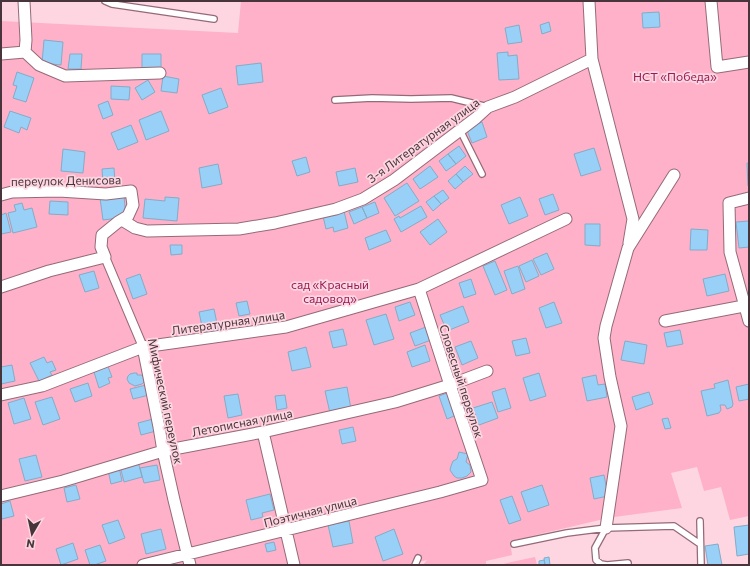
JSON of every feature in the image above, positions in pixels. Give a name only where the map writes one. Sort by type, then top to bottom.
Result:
[{"type":"street","points":[[24,1],[25,52],[39,65],[65,76],[160,73]]},
{"type":"street","points":[[589,1],[592,58],[633,219],[628,248],[604,338],[610,377],[621,426],[606,528]]},
{"type":"street","points":[[711,1],[717,67],[749,62]]},
{"type":"street","points":[[1,54],[25,52]]},
{"type":"street","name":"3-я Литературная улица","points":[[122,220],[135,228],[147,231],[239,229],[275,224],[329,210],[363,199],[394,180],[488,107],[515,97],[592,58]]},
{"type":"street","points":[[628,248],[674,175]]},
{"type":"street","name":"переулок Денисова","points":[[1,195],[12,192],[59,191],[106,194],[131,191]]},
{"type":"street","name":"Мифический переулок","points":[[131,191],[133,205],[128,216],[102,235],[101,247],[143,347],[160,427],[163,451],[189,560]]},
{"type":"street","points":[[749,198],[729,203],[730,252],[747,306],[749,321]]},
{"type":"street","name":"Литературная улица","points":[[1,395],[42,386],[143,347],[286,327],[419,289],[566,219]]},
{"type":"street","points":[[1,287],[49,271],[105,258]]},
{"type":"street","name":"Словесный переулок","points":[[419,289],[482,480]]},
{"type":"street","points":[[665,321],[747,306]]},
{"type":"street","name":"Летописная улица","points":[[1,496],[63,481],[163,451],[263,432],[395,402],[450,385],[487,371]]},
{"type":"street","points":[[263,432],[294,565]]},
{"type":"street","name":"Поэтичная улица","points":[[143,565],[189,560],[286,530],[440,492],[482,480]]},
{"type":"lane","points":[[105,1],[112,4],[214,19]]},
{"type":"lane","points":[[336,100],[372,98],[451,98],[488,107]]},
{"type":"lane","points":[[460,130],[482,174]]},
{"type":"lane","points":[[700,521],[701,565]]},
{"type":"lane","points":[[514,544],[566,533],[606,528],[674,526],[700,544]]},
{"type":"lane","points":[[606,528],[595,548],[596,560],[601,564],[607,565],[628,563],[628,565]]},
{"type":"lane","points":[[415,565],[418,558]]},
{"type":"green space","name":"сад «Красный садовод»","points":[[241,1],[587,1],[589,57],[629,216],[623,258],[601,334],[619,427],[604,519],[510,541],[512,555],[486,561],[486,565],[423,565],[427,560],[407,565],[1,565],[1,21],[238,33]]},
{"type":"green space","name":"НСТ «Победа»","points":[[591,1],[749,1],[749,516],[730,520],[721,487],[704,491],[697,467],[671,473],[682,508],[614,517],[624,426],[606,339],[636,220],[594,59]]},
{"type":"green space","points":[[535,557],[537,565],[498,565]]},
{"type":"building","points":[[659,12],[660,27],[643,28],[642,13]]},
{"type":"building","points":[[549,22],[551,31],[542,34],[540,25]]},
{"type":"building","points":[[519,25],[522,42],[508,44],[505,28]]},
{"type":"building","points":[[44,40],[63,42],[61,65],[42,63]]},
{"type":"building","points":[[508,52],[508,56],[517,55],[519,79],[499,80],[497,53]]},
{"type":"building","points":[[70,54],[82,54],[81,69],[68,69]]},
{"type":"building","points":[[142,54],[161,54],[161,68],[142,69]]},
{"type":"building","points":[[261,63],[263,82],[238,85],[236,66]]},
{"type":"building","points":[[17,72],[34,78],[26,102],[13,98],[17,86],[13,85]]},
{"type":"building","points":[[163,76],[179,79],[177,93],[161,91]]},
{"type":"building","points":[[148,80],[155,92],[142,100],[135,88]]},
{"type":"building","points":[[111,86],[130,87],[129,100],[111,99]]},
{"type":"building","points":[[221,88],[228,107],[209,114],[202,95]]},
{"type":"building","points":[[108,101],[113,115],[103,119],[98,105]]},
{"type":"building","points":[[10,111],[31,118],[27,130],[21,127],[19,133],[4,127]]},
{"type":"building","points":[[161,111],[169,131],[146,140],[139,120]]},
{"type":"building","points":[[482,122],[487,137],[472,143],[466,128]]},
{"type":"building","points":[[131,125],[138,142],[118,150],[111,133]]},
{"type":"building","points":[[459,146],[466,156],[456,164],[448,154]]},
{"type":"building","points":[[594,148],[601,170],[581,176],[574,154]]},
{"type":"building","points":[[63,149],[85,152],[83,173],[61,171]]},
{"type":"building","points":[[448,154],[456,164],[446,171],[439,161]]},
{"type":"building","points":[[306,157],[310,172],[297,176],[292,161]]},
{"type":"building","points":[[747,163],[749,163],[749,186],[748,186]]},
{"type":"building","points":[[218,164],[222,184],[202,188],[199,168]]},
{"type":"building","points":[[430,166],[438,177],[420,189],[413,179]]},
{"type":"building","points":[[465,166],[473,174],[463,182],[456,174]]},
{"type":"building","points":[[114,168],[115,182],[103,183],[102,169]]},
{"type":"building","points":[[355,168],[358,182],[339,186],[336,172]]},
{"type":"building","points":[[456,174],[463,182],[455,189],[448,181]]},
{"type":"building","points":[[407,183],[419,201],[395,216],[384,198]]},
{"type":"building","points":[[443,190],[449,198],[441,204],[434,196]]},
{"type":"building","points":[[553,194],[559,210],[545,215],[539,199]]},
{"type":"building","points":[[124,196],[126,217],[103,220],[100,198]]},
{"type":"building","points":[[434,196],[441,204],[433,211],[426,202]]},
{"type":"building","points":[[165,197],[179,198],[177,221],[143,218],[145,199],[165,201]]},
{"type":"building","points":[[520,197],[528,216],[509,224],[501,205]]},
{"type":"building","points":[[50,201],[68,202],[68,215],[49,214]]},
{"type":"building","points":[[375,202],[379,213],[367,218],[362,207]]},
{"type":"building","points":[[22,203],[24,210],[32,208],[37,227],[13,233],[8,213],[16,211],[14,205]]},
{"type":"building","points":[[421,206],[427,217],[401,232],[394,219],[399,216],[400,218]]},
{"type":"building","points":[[362,207],[367,218],[354,224],[349,212]]},
{"type":"building","points":[[344,211],[348,228],[334,232],[333,227],[326,229],[323,216]]},
{"type":"building","points":[[6,213],[11,232],[1,234],[1,215]]},
{"type":"building","points":[[438,219],[447,232],[430,245],[420,232]]},
{"type":"building","points":[[749,221],[749,247],[739,248],[736,222]]},
{"type":"building","points":[[585,224],[600,224],[600,246],[585,245]]},
{"type":"building","points":[[691,229],[708,230],[707,250],[690,250]]},
{"type":"building","points":[[386,230],[391,241],[369,250],[365,238]]},
{"type":"building","points":[[170,245],[182,245],[182,254],[171,255]]},
{"type":"building","points":[[547,253],[554,269],[541,275],[533,259]]},
{"type":"building","points":[[532,260],[539,276],[526,282],[519,266]]},
{"type":"building","points":[[495,261],[507,290],[495,295],[483,266]]},
{"type":"building","points":[[518,266],[525,289],[512,294],[504,271]]},
{"type":"building","points":[[94,271],[99,288],[85,292],[79,275]]},
{"type":"building","points":[[140,274],[147,294],[133,299],[126,279]]},
{"type":"building","points":[[725,274],[729,291],[707,296],[703,279]]},
{"type":"building","points":[[471,279],[476,294],[464,298],[459,283]]},
{"type":"building","points":[[247,301],[250,314],[239,316],[236,303]]},
{"type":"building","points":[[410,302],[415,315],[399,321],[395,307]]},
{"type":"building","points":[[554,302],[562,323],[546,328],[539,308]]},
{"type":"building","points":[[463,306],[469,322],[447,331],[440,315]]},
{"type":"building","points":[[214,309],[219,333],[204,336],[199,312]]},
{"type":"building","points":[[386,314],[394,339],[374,345],[366,320]]},
{"type":"building","points":[[426,327],[431,340],[415,346],[410,333]]},
{"type":"building","points":[[343,329],[347,345],[333,348],[329,332]]},
{"type":"building","points":[[680,330],[683,344],[667,347],[664,333]]},
{"type":"building","points":[[526,338],[530,353],[516,356],[512,341]]},
{"type":"building","points":[[471,341],[478,358],[462,365],[455,347]]},
{"type":"building","points":[[625,341],[647,345],[644,364],[621,360]]},
{"type":"building","points":[[425,345],[430,361],[412,367],[407,352]]},
{"type":"building","points":[[306,347],[311,367],[292,371],[288,352]]},
{"type":"building","points":[[44,357],[47,363],[52,361],[56,370],[50,372],[52,375],[39,381],[30,363]]},
{"type":"building","points":[[107,364],[112,377],[108,378],[110,383],[99,388],[93,369]]},
{"type":"building","points":[[12,365],[15,381],[1,384],[1,367]]},
{"type":"building","points":[[137,373],[137,375],[141,375],[145,378],[142,384],[135,386],[129,383],[127,379],[128,376]]},
{"type":"building","points":[[539,373],[546,396],[530,401],[523,378]]},
{"type":"building","points":[[596,375],[598,385],[605,384],[607,397],[587,401],[582,378]]},
{"type":"building","points":[[728,380],[733,404],[732,407],[727,409],[725,405],[720,405],[721,410],[719,413],[707,416],[701,391],[715,388],[714,384]]},
{"type":"building","points":[[88,383],[92,396],[75,402],[70,389]]},
{"type":"building","points":[[749,384],[749,399],[739,401],[736,387]]},
{"type":"building","points":[[146,385],[149,395],[133,399],[130,389]]},
{"type":"building","points":[[347,387],[351,409],[330,413],[325,391]]},
{"type":"building","points":[[505,388],[511,408],[498,412],[492,392]]},
{"type":"building","points":[[450,392],[459,414],[447,419],[439,396]]},
{"type":"building","points":[[649,392],[653,404],[636,410],[632,397]]},
{"type":"building","points":[[238,394],[242,415],[228,418],[224,396]]},
{"type":"building","points":[[285,395],[287,408],[277,410],[275,396]]},
{"type":"building","points":[[52,397],[60,419],[43,425],[35,402]]},
{"type":"building","points":[[24,398],[31,419],[14,424],[8,403]]},
{"type":"building","points":[[492,402],[498,418],[479,425],[473,408]]},
{"type":"building","points":[[668,418],[671,428],[665,429],[662,419]]},
{"type":"building","points":[[153,419],[156,431],[141,435],[138,423]]},
{"type":"building","points":[[353,427],[356,441],[342,444],[339,430]]},
{"type":"building","points":[[459,452],[468,454],[466,462],[470,465],[471,472],[462,478],[457,478],[454,476],[450,470],[453,461],[457,459]]},
{"type":"building","points":[[36,455],[42,477],[25,481],[19,459]]},
{"type":"building","points":[[138,461],[142,477],[124,482],[120,466]]},
{"type":"building","points":[[157,465],[160,480],[144,483],[140,468]]},
{"type":"building","points":[[119,467],[122,481],[111,484],[108,470]]},
{"type":"building","points":[[604,475],[608,496],[594,499],[590,478]]},
{"type":"building","points":[[76,485],[80,499],[67,502],[64,488]]},
{"type":"building","points":[[542,485],[549,505],[528,512],[521,492]]},
{"type":"building","points":[[270,494],[274,510],[262,513],[263,517],[251,520],[246,500]]},
{"type":"building","points":[[512,496],[521,520],[509,524],[500,500]]},
{"type":"building","points":[[10,501],[14,516],[2,519],[1,504]]},
{"type":"building","points":[[118,520],[125,538],[109,544],[102,525]]},
{"type":"building","points":[[349,521],[353,543],[333,547],[328,525]]},
{"type":"building","points":[[749,525],[749,554],[737,556],[734,527]]},
{"type":"building","points":[[161,529],[166,549],[146,554],[141,534]]},
{"type":"building","points":[[394,529],[403,554],[383,561],[375,537]]},
{"type":"building","points":[[274,542],[276,550],[267,552],[265,544]]},
{"type":"building","points":[[73,543],[78,559],[61,565],[56,549]]},
{"type":"building","points":[[718,544],[722,565],[708,565],[705,546]]},
{"type":"building","points":[[100,545],[106,561],[90,565],[85,550]]},
{"type":"building","points":[[549,557],[550,565],[545,565],[544,558]]},
{"type":"building","points":[[544,560],[545,565],[539,565],[539,561]]}]
